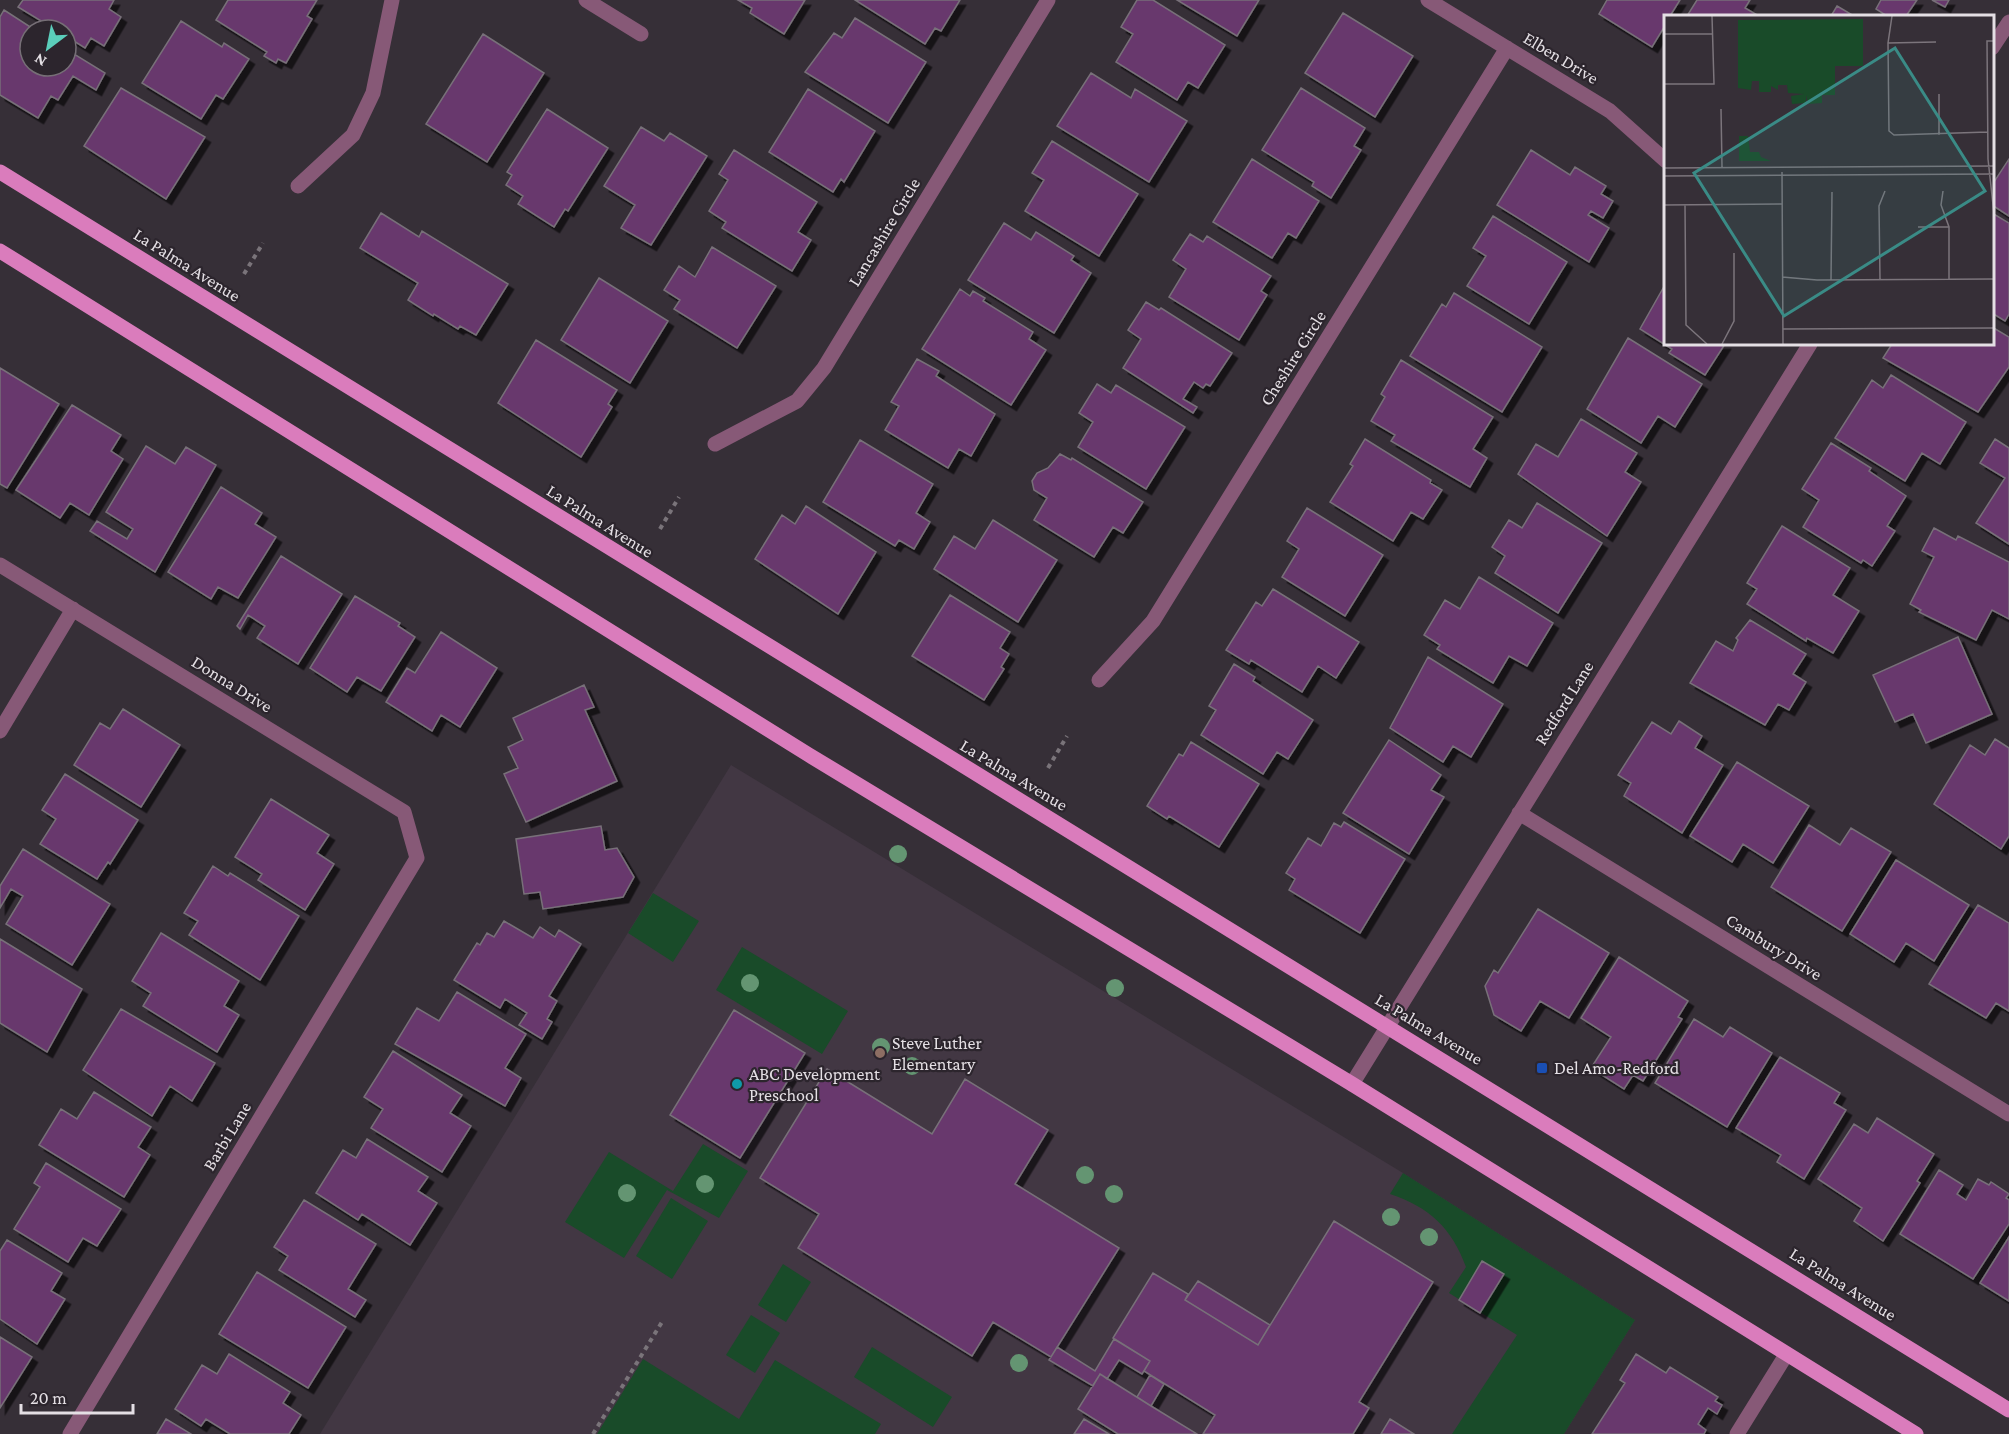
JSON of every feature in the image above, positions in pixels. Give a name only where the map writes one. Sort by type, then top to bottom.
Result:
[{"type":"main road","name":"La Palma Avenue","points":[[0,172],[910,735],[1388,1026],[2009,1410]]},
{"type":"main road","points":[[0,251],[809,755],[1352,1084],[1916,1434]]},
{"type":"street","points":[[298,186],[353,135],[373,93],[392,0]]},
{"type":"street","points":[[586,0],[641,34]]},
{"type":"street","name":"Lancashire Circle","points":[[715,444],[797,401],[824,368],[1048,0]]},
{"type":"street","name":"Elben Drive","points":[[1428,0],[1610,111],[1664,160]]},
{"type":"street","points":[[1994,45],[2009,22]]},
{"type":"street","name":"Cheshire Circle","points":[[1099,680],[1153,621],[1507,48]]},
{"type":"street","name":"Redford Lane","points":[[1352,1084],[1809,345]]},
{"type":"street","name":"Donna Drive","points":[[0,565],[404,812],[417,858]]},
{"type":"street","points":[[0,731],[74,609]]},
{"type":"street","name":"Cambury Drive","points":[[1519,813],[2009,1114]]},
{"type":"street","name":"Barbi Lane","points":[[70,1434],[417,858]]},
{"type":"street","points":[[1737,1434],[1786,1355]]},
{"type":"path","points":[[244,274],[263,243]]},
{"type":"path","points":[[660,530],[679,497]]},
{"type":"path","points":[[1048,768],[1067,736]]},
{"type":"path","points":[[593,1434],[662,1322]]},
{"type":"shaded area","name":"Steve Luther Elementary","points":[[731,765],[1403,1173],[1635,1320],[1564,1434],[320,1434]]},
{"type":"green space","points":[[653,893],[699,921],[673,962],[628,933]]},
{"type":"green space","points":[[742,947],[848,1011],[822,1054],[716,990]]},
{"type":"green space","points":[[703,1144],[748,1171],[719,1218],[667,1190],[624,1258],[565,1222],[609,1152],[673,1191]]},
{"type":"green space","points":[[1403,1173],[1635,1320],[1564,1434],[1452,1434],[1517,1335],[1449,1293],[1466,1267],[1454,1241],[1437,1221],[1416,1205],[1390,1194]]},
{"type":"green space","points":[[671,1198],[708,1221],[672,1279],[636,1256]]},
{"type":"green space","points":[[783,1264],[811,1282],[786,1322],[758,1305]]},
{"type":"green space","points":[[751,1315],[780,1333],[755,1373],[726,1355]]},
{"type":"green space","points":[[872,1347],[952,1397],[933,1427],[854,1377]]},
{"type":"green space","points":[[643,1359],[739,1419],[775,1360],[881,1424],[875,1434],[597,1434]]},
{"type":"building","points":[[23,0],[114,0],[109,9],[121,17],[104,46],[91,38],[85,48],[78,44],[78,18],[36,18],[18,7]]},
{"type":"building","points":[[228,0],[317,0],[307,16],[312,19],[286,63],[278,59],[276,63],[264,56],[267,52],[216,20]]},
{"type":"building","points":[[738,0],[805,0],[784,34],[750,13],[752,8]]},
{"type":"building","points":[[855,0],[960,0],[941,31],[935,28],[925,44]]},
{"type":"building","points":[[1137,0],[1153,0],[1225,45],[1198,88],[1188,82],[1177,100],[1116,62],[1133,34],[1121,27]]},
{"type":"building","points":[[1177,0],[1259,0],[1237,36]]},
{"type":"building","points":[[1607,0],[1680,0],[1671,15],[1664,15],[1664,27],[1652,47],[1599,14]]},
{"type":"building","points":[[1697,0],[1750,0],[1745,8],[1757,15],[1688,15]]},
{"type":"building","points":[[1881,0],[1917,0],[1907,15],[1885,15],[1876,9]]},
{"type":"building","points":[[1932,0],[1949,0],[1945,7]]},
{"type":"building","points":[[1837,6],[1852,15],[1832,15]]},
{"type":"building","points":[[4,10],[18,19],[18,78],[72,78],[58,100],[51,96],[38,118],[0,95],[0,17]]},
{"type":"building","points":[[1343,13],[1413,56],[1375,117],[1305,73]]},
{"type":"building","points":[[855,18],[926,62],[888,123],[805,72],[834,33],[842,38]]},
{"type":"building","points":[[181,21],[222,47],[224,43],[249,59],[223,99],[216,95],[201,119],[142,83]]},
{"type":"building","points":[[483,34],[544,73],[487,162],[426,124]]},
{"type":"building","points":[[78,56],[105,73],[96,90],[76,78]]},
{"type":"building","points":[[1091,73],[1131,98],[1135,89],[1187,121],[1149,182],[1057,126]]},
{"type":"building","points":[[121,88],[205,137],[166,199],[84,146]]},
{"type":"building","points":[[1301,88],[1365,128],[1354,146],[1361,150],[1331,198],[1312,186],[1314,182],[1262,150]]},
{"type":"building","points":[[808,89],[875,131],[844,182],[841,179],[833,192],[769,152]]},
{"type":"building","points":[[547,109],[608,148],[568,211],[565,209],[554,227],[518,204],[523,196],[506,185],[512,175],[507,172]]},
{"type":"building","points":[[641,127],[664,141],[670,133],[707,156],[651,245],[621,228],[635,205],[604,186]]},
{"type":"building","points":[[1052,141],[1138,194],[1099,256],[1025,211],[1044,180],[1032,173]]},
{"type":"building","points":[[734,150],[817,202],[798,232],[811,240],[792,271],[722,228],[726,222],[709,211],[728,180],[719,174]]},
{"type":"building","points":[[1531,150],[1570,175],[1575,167],[1606,186],[1601,194],[1613,201],[1603,218],[1591,211],[1588,215],[1609,228],[1589,262],[1497,205]]},
{"type":"building","points":[[1252,159],[1319,201],[1296,238],[1288,233],[1272,258],[1213,222]]},
{"type":"building","points":[[2009,159],[2009,216],[1994,206],[1994,182]]},
{"type":"building","points":[[381,213],[419,237],[422,231],[508,284],[476,335],[460,326],[458,329],[408,300],[418,283],[360,248]]},
{"type":"building","points":[[1994,214],[2009,223],[2009,314],[2005,321],[1994,314]]},
{"type":"building","points":[[1493,216],[1567,262],[1529,324],[1467,286],[1486,256],[1473,248]]},
{"type":"building","points":[[1004,223],[1031,240],[1036,232],[1074,256],[1071,260],[1091,273],[1054,333],[968,280]]},
{"type":"building","points":[[1190,234],[1203,242],[1207,236],[1271,276],[1261,291],[1267,295],[1239,340],[1169,297],[1186,269],[1173,260]]},
{"type":"building","points":[[712,247],[776,286],[737,348],[674,309],[680,300],[664,290],[679,266],[695,277]]},
{"type":"building","points":[[599,278],[668,321],[630,383],[561,340]]},
{"type":"building","points":[[1664,287],[1664,344],[1640,329]]},
{"type":"building","points":[[960,289],[970,296],[973,291],[985,298],[983,301],[1033,332],[1029,339],[1046,350],[1011,405],[922,349]]},
{"type":"building","points":[[1454,293],[1542,347],[1502,412],[1410,356],[1442,304],[1446,307]]},
{"type":"building","points":[[1146,302],[1159,310],[1161,308],[1232,353],[1210,386],[1206,384],[1203,388],[1194,382],[1183,399],[1197,407],[1193,413],[1123,368],[1141,339],[1128,330]]},
{"type":"building","points":[[1994,328],[2009,337],[2009,367],[1978,412],[1883,358],[1891,345],[1994,345]]},
{"type":"building","points":[[1628,338],[1702,384],[1675,427],[1658,416],[1641,443],[1587,409]]},
{"type":"building","points":[[536,340],[617,390],[608,404],[612,407],[581,457],[498,403]]},
{"type":"building","points":[[1666,345],[1724,345],[1705,375],[1669,353],[1672,349]]},
{"type":"building","points":[[917,359],[939,371],[936,376],[995,414],[971,456],[959,449],[948,468],[885,430],[899,406],[891,402]]},
{"type":"building","points":[[1401,360],[1493,417],[1473,449],[1487,458],[1470,487],[1391,441],[1395,435],[1371,421],[1385,397],[1381,394]]},
{"type":"building","points":[[0,368],[59,404],[7,488],[0,484]]},
{"type":"building","points":[[1891,375],[1966,422],[1940,464],[1922,453],[1905,481],[1835,438],[1872,380],[1883,388]]},
{"type":"building","points":[[1097,384],[1111,393],[1116,385],[1185,427],[1146,489],[1078,447],[1093,422],[1079,413]]},
{"type":"building","points":[[72,405],[121,435],[111,451],[123,459],[89,515],[70,503],[60,518],[16,490]]},
{"type":"building","points":[[1581,419],[1637,453],[1625,472],[1641,482],[1607,536],[1518,474],[1536,444],[1558,457]]},
{"type":"building","points":[[1365,439],[1431,480],[1430,483],[1442,490],[1423,519],[1411,512],[1393,541],[1330,502],[1353,466],[1350,464]]},
{"type":"building","points":[[1995,439],[2009,448],[2009,544],[1976,523],[2005,478],[1980,463]]},
{"type":"building","points":[[860,440],[933,484],[916,513],[930,522],[914,549],[899,540],[895,546],[823,502]]},
{"type":"building","points":[[1831,443],[1871,468],[1869,471],[1906,496],[1887,526],[1895,531],[1872,566],[1863,560],[1861,563],[1803,527],[1819,500],[1802,489]]},
{"type":"building","points":[[146,446],[175,464],[186,447],[216,465],[155,572],[90,531],[97,521],[127,539],[133,529],[106,512]]},
{"type":"building","points":[[1060,454],[1071,460],[1072,458],[1143,502],[1123,533],[1113,527],[1094,557],[1034,520],[1047,498],[1034,490],[1032,481],[1037,473],[1048,468]]},
{"type":"building","points":[[221,487],[262,513],[255,524],[276,537],[238,598],[218,587],[211,599],[168,572]]},
{"type":"building","points":[[1537,503],[1602,543],[1558,613],[1495,573],[1505,556],[1492,547],[1509,520],[1522,528]]},
{"type":"building","points":[[806,506],[876,552],[838,614],[755,559],[782,515],[795,524]]},
{"type":"building","points":[[1307,508],[1383,555],[1345,616],[1282,577],[1299,549],[1287,541]]},
{"type":"building","points":[[993,520],[1057,560],[1018,622],[934,569],[954,536],[975,549]]},
{"type":"building","points":[[1782,526],[1850,568],[1833,595],[1859,611],[1833,653],[1807,638],[1806,641],[1747,604],[1757,589],[1747,583]]},
{"type":"building","points":[[1934,528],[1956,540],[1958,536],[2009,562],[2009,619],[1992,610],[1976,640],[1919,612],[1921,610],[1910,604],[1934,557],[1922,551]]},
{"type":"building","points":[[281,556],[342,594],[298,664],[257,638],[265,626],[248,615],[240,629],[237,626]]},
{"type":"building","points":[[1479,577],[1553,623],[1527,666],[1509,656],[1493,683],[1437,649],[1440,645],[1424,635],[1445,600],[1460,609]]},
{"type":"building","points":[[1273,589],[1359,642],[1336,678],[1318,666],[1302,692],[1251,660],[1249,664],[1226,650],[1256,602],[1262,606]]},
{"type":"building","points":[[950,595],[1010,632],[1000,648],[1009,654],[1001,667],[1004,669],[984,700],[912,656]]},
{"type":"building","points":[[355,596],[400,623],[398,626],[415,637],[381,691],[357,677],[347,692],[310,668]]},
{"type":"building","points":[[1750,620],[1806,654],[1793,674],[1806,682],[1789,710],[1778,704],[1765,725],[1690,683],[1716,641],[1733,651],[1738,640],[1736,638]]},
{"type":"building","points":[[441,632],[497,668],[460,727],[441,715],[432,731],[386,702],[407,668],[415,673]]},
{"type":"building","points":[[1958,637],[1992,714],[1926,743],[1913,714],[1895,722],[1873,675]]},
{"type":"building","points":[[1428,657],[1503,704],[1471,757],[1453,746],[1443,762],[1390,728]]},
{"type":"building","points":[[1234,664],[1255,677],[1253,681],[1313,720],[1288,759],[1277,752],[1263,774],[1201,735],[1216,710],[1209,706]]},
{"type":"building","points":[[584,685],[594,707],[585,710],[617,781],[526,822],[504,774],[518,768],[508,747],[523,740],[513,718]]},
{"type":"building","points":[[123,709],[180,745],[141,807],[74,765],[100,723],[110,729]]},
{"type":"building","points":[[1679,721],[1702,736],[1695,748],[1723,765],[1682,833],[1624,796],[1631,783],[1618,775],[1652,722],[1671,734]]},
{"type":"building","points":[[1995,739],[2009,748],[2009,836],[2001,849],[1934,804],[1970,745],[1985,755]]},
{"type":"building","points":[[1389,740],[1441,775],[1431,790],[1444,797],[1409,854],[1343,813]]},
{"type":"building","points":[[1191,742],[1259,784],[1219,847],[1169,816],[1167,819],[1147,806],[1179,754],[1183,756]]},
{"type":"building","points":[[1737,762],[1809,806],[1773,863],[1743,844],[1732,862],[1690,836]]},
{"type":"building","points":[[65,774],[138,820],[110,864],[108,862],[97,879],[40,844],[56,819],[42,810]]},
{"type":"building","points":[[271,799],[329,835],[317,853],[334,864],[305,910],[258,880],[262,874],[235,857]]},
{"type":"building","points":[[1344,822],[1405,859],[1360,933],[1289,890],[1295,879],[1286,873],[1308,838],[1321,846],[1334,823],[1341,827]]},
{"type":"building","points":[[1809,825],[1840,845],[1851,828],[1891,852],[1842,931],[1771,887]]},
{"type":"building","points":[[601,826],[605,850],[617,848],[634,877],[623,897],[543,909],[540,892],[524,894],[516,839]]},
{"type":"building","points":[[23,849],[110,904],[72,965],[6,924],[23,896],[11,889],[0,908],[0,886]]},
{"type":"building","points":[[1896,860],[1969,905],[1934,961],[1906,943],[1894,962],[1850,934]]},
{"type":"building","points":[[213,866],[228,876],[230,873],[299,916],[260,980],[189,935],[198,921],[184,913]]},
{"type":"building","points":[[1978,905],[2009,923],[2009,1011],[1996,1003],[1986,1018],[1929,984]]},
{"type":"building","points":[[1538,909],[1609,953],[1569,1018],[1540,1001],[1521,1031],[1494,1015],[1485,986],[1494,970],[1498,973]]},
{"type":"building","points":[[504,921],[533,938],[540,927],[555,937],[559,930],[581,944],[549,996],[557,1001],[547,1019],[552,1022],[542,1039],[519,1025],[527,1013],[505,999],[500,1008],[454,980],[477,943],[480,945],[487,933],[494,937]]},
{"type":"building","points":[[161,933],[239,981],[224,1006],[239,1015],[217,1052],[143,1006],[151,993],[132,981]]},
{"type":"building","points":[[0,939],[82,989],[47,1052],[0,1023]]},
{"type":"building","points":[[1619,957],[1688,1001],[1678,1017],[1682,1019],[1643,1081],[1633,1075],[1624,1089],[1591,1068],[1611,1037],[1581,1018]]},
{"type":"building","points":[[457,992],[526,1034],[505,1068],[521,1078],[505,1106],[395,1044],[417,1008],[439,1021]]},
{"type":"building","points":[[121,1009],[215,1063],[192,1101],[170,1086],[152,1116],[83,1070]]},
{"type":"building","name":"ABC Development Preschool","points":[[734,1010],[805,1053],[740,1158],[670,1115]]},
{"type":"building","points":[[1694,1019],[1723,1037],[1730,1027],[1772,1053],[1727,1127],[1655,1083]]},
{"type":"building","points":[[393,1051],[462,1095],[450,1113],[471,1126],[442,1172],[371,1128],[383,1109],[364,1097]]},
{"type":"building","points":[[1780,1057],[1840,1093],[1834,1103],[1846,1110],[1804,1179],[1777,1162],[1781,1155],[1736,1128]]},
{"type":"building","points":[[827,1069],[932,1134],[965,1079],[1048,1130],[1015,1184],[1119,1248],[1051,1357],[993,1322],[972,1356],[798,1248],[819,1214],[760,1178]]},
{"type":"building","points":[[94,1092],[151,1127],[138,1147],[150,1155],[124,1197],[39,1145],[61,1109],[77,1119]]},
{"type":"building","points":[[1877,1118],[1934,1154],[1917,1181],[1920,1183],[1883,1241],[1854,1221],[1862,1208],[1818,1179],[1854,1124],[1868,1133]]},
{"type":"building","points":[[367,1139],[428,1177],[418,1191],[437,1203],[410,1245],[362,1214],[358,1220],[316,1193],[343,1150],[356,1158]]},
{"type":"building","points":[[46,1163],[121,1209],[97,1246],[83,1238],[68,1262],[14,1229],[40,1187],[34,1183]]},
{"type":"building","points":[[1939,1170],[1963,1185],[1957,1194],[1966,1200],[1978,1179],[1989,1185],[1991,1182],[2009,1194],[2006,1198],[2009,1200],[2009,1224],[1973,1279],[1900,1234]]},
{"type":"building","points":[[304,1200],[376,1244],[348,1289],[366,1300],[355,1317],[279,1270],[288,1256],[274,1247]]},
{"type":"building","points":[[1334,1221],[1433,1282],[1359,1402],[1369,1408],[1353,1434],[1203,1434],[1215,1415],[1144,1371],[1150,1361],[1113,1338],[1153,1273],[1188,1294],[1185,1300],[1258,1345]]},
{"type":"building","points":[[2009,1237],[2009,1301],[1980,1283]]},
{"type":"building","points":[[7,1240],[62,1273],[51,1291],[65,1299],[37,1344],[0,1319],[0,1251]]},
{"type":"building","points":[[1482,1261],[1504,1274],[1480,1313],[1459,1300]]},
{"type":"building","points":[[257,1272],[346,1327],[308,1388],[219,1334]]},
{"type":"building","points":[[1198,1281],[1270,1325],[1258,1345],[1185,1300]]},
{"type":"building","points":[[0,1337],[32,1357],[0,1408]]},
{"type":"building","points":[[1114,1339],[1150,1361],[1142,1374],[1119,1360],[1107,1379],[1100,1374],[1093,1386],[1049,1360],[1057,1347],[1095,1371]]},
{"type":"building","points":[[229,1354],[290,1392],[283,1403],[301,1415],[289,1434],[230,1434],[206,1419],[201,1426],[175,1409],[202,1365],[217,1374]]},
{"type":"building","points":[[1636,1354],[1666,1373],[1670,1367],[1718,1397],[1715,1401],[1722,1405],[1717,1414],[1708,1408],[1698,1424],[1706,1430],[1704,1434],[1592,1434],[1625,1383],[1620,1380]]},
{"type":"building","points":[[1100,1374],[1197,1434],[1118,1434],[1078,1409]]},
{"type":"building","points":[[1150,1375],[1164,1384],[1151,1406],[1137,1397]]},
{"type":"building","points":[[166,1419],[191,1434],[157,1434]]},
{"type":"building","points":[[1084,1419],[1109,1434],[1074,1434]]},
{"type":"building","points":[[1390,1419],[1414,1434],[1381,1434]]},
{"type":"place","name":"Steve Luther Elementary","points":[[880,1053]]},
{"type":"place","name":"Del Amo-Redford","points":[[1542,1068]]},
{"type":"place","name":"ABC Development Preschool","points":[[737,1084]]}]
